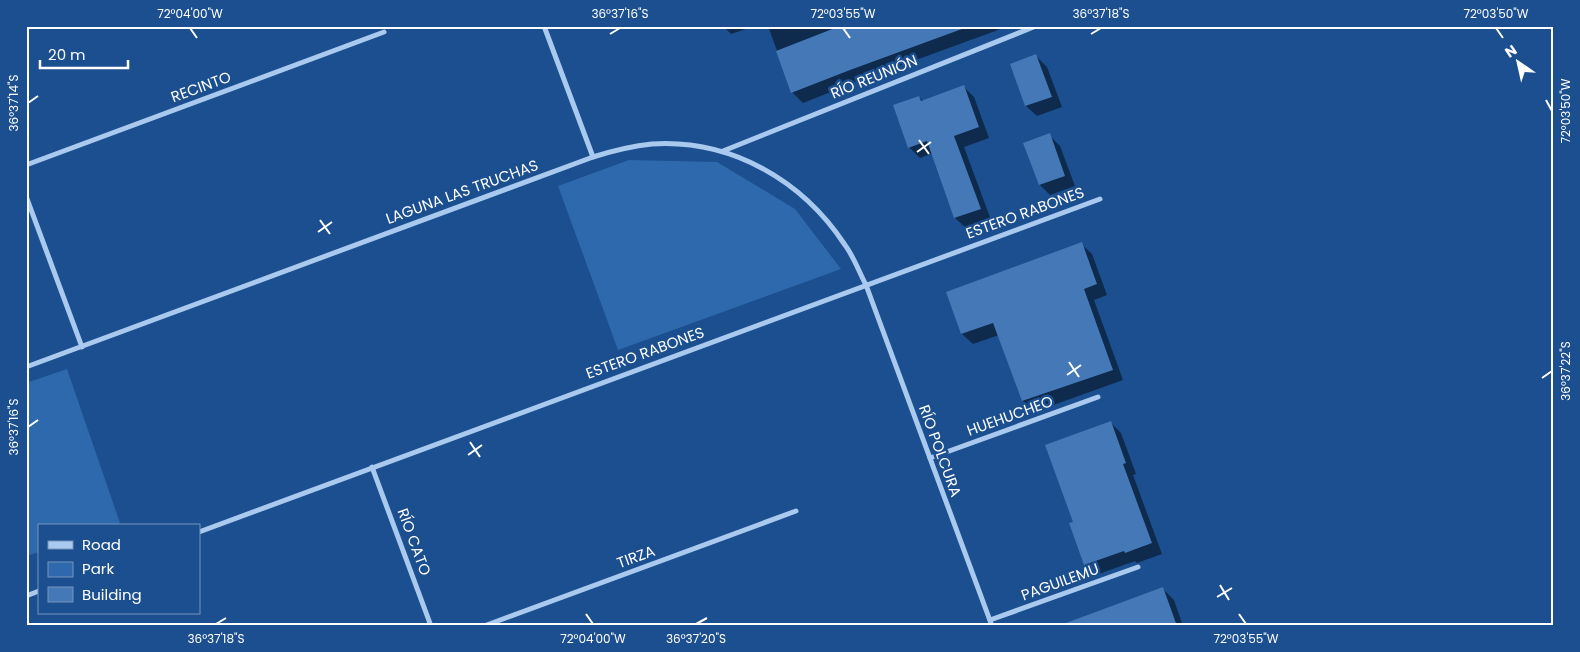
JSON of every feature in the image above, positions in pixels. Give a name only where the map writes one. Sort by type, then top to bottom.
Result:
[{"type":"street","points":[[544,26],[593,157]]},
{"type":"street","name":"RÍO REUNIÓN","points":[[722,151],[1036,26]]},
{"type":"street","name":"RECINTO","points":[[26,165],[384,32]]},
{"type":"street","name":"LAGUNA LAS TRUCHAS","points":[[26,367],[593,157],[651,144],[675,144],[722,151],[746,159],[770,171],[815,207],[836,231],[847,246],[866,286]]},
{"type":"street","points":[[26,196],[82,347]]},
{"type":"street","name":"ESTERO RABONES","points":[[200,532],[1100,199]]},
{"type":"street","name":"RÍO POLCURA","points":[[866,286],[991,623]]},
{"type":"street","name":"HUEHUCHEO","points":[[930,458],[1098,397]]},
{"type":"street","name":"RÍO CATO","points":[[372,467],[431,626]]},
{"type":"street","name":"TIRZA","points":[[484,626],[796,512]]},
{"type":"street","name":"PAGUILEMU","points":[[991,623],[1138,567]]},
{"type":"street","points":[[26,596],[38,591]]},
{"type":"green space","points":[[629,160],[717,162],[795,209],[841,269],[618,350],[558,186]]},
{"type":"green space","points":[[67,369],[120,523],[38,524],[38,552],[26,556],[26,383]]},
{"type":"building","points":[[840,26],[962,26],[962,29],[791,93],[776,51]]},
{"type":"building","points":[[1036,54],[1052,97],[1025,106],[1010,64]]},
{"type":"building","points":[[964,85],[979,127],[954,136],[981,209],[954,218],[927,141],[908,148],[893,105],[919,96],[921,101]]},
{"type":"building","points":[[1050,133],[1065,176],[1039,185],[1023,143]]},
{"type":"building","points":[[1082,242],[1097,284],[1084,289],[1113,370],[1022,401],[993,323],[961,334],[946,292]]},
{"type":"building","points":[[1111,421],[1126,463],[1123,464],[1152,543],[1084,565],[1069,523],[1073,522],[1045,445]]},
{"type":"building","points":[[1163,587],[1177,626],[1066,626],[1066,623]]}]
